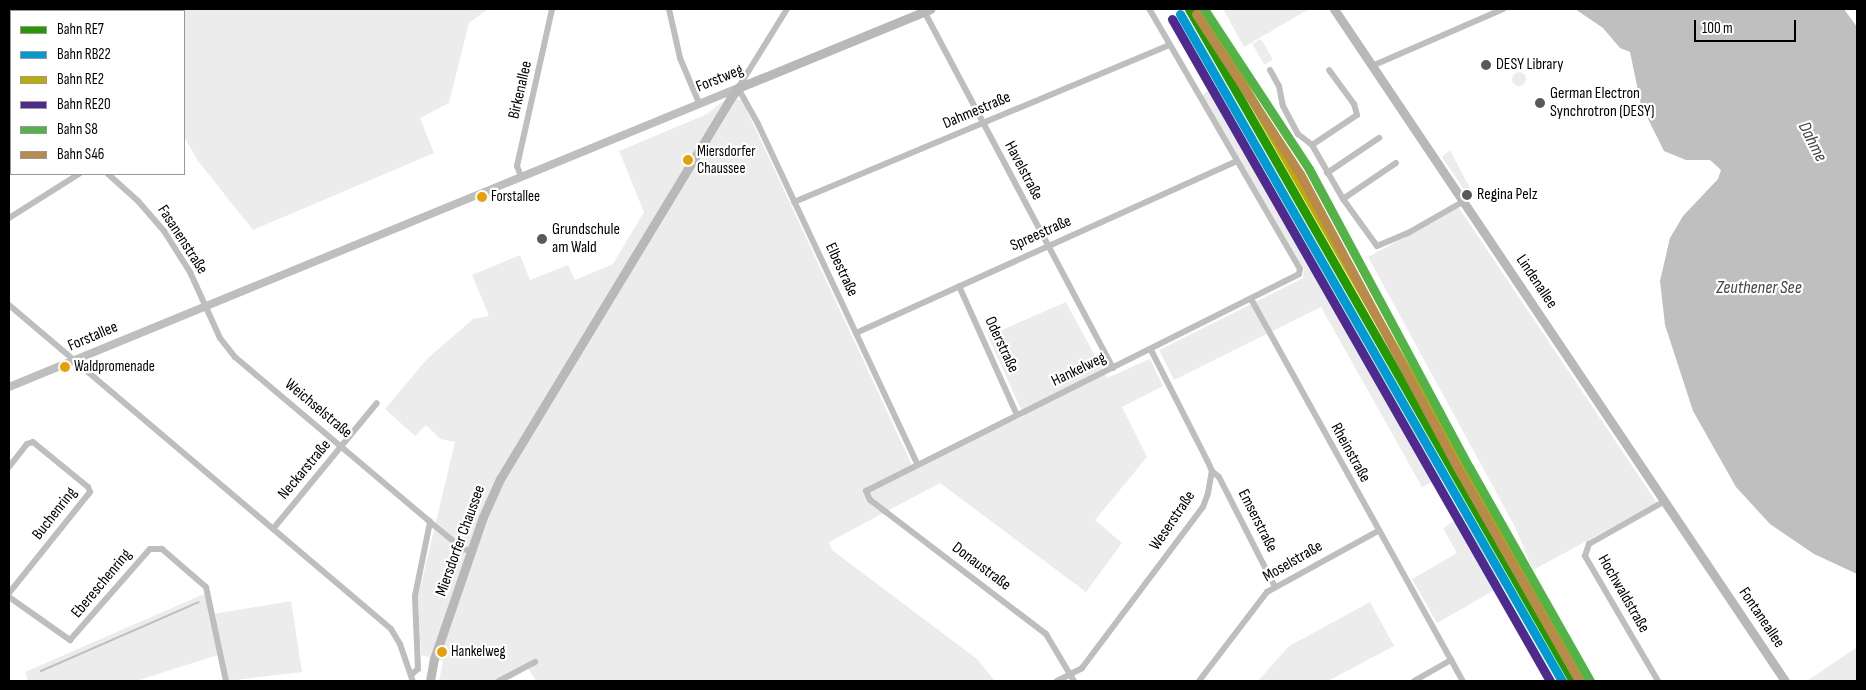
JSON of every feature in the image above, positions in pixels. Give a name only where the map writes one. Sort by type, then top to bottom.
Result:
[{"type":"main road","name":"Lindenallee","points":[[1334,9],[1712,572]]},
{"type":"main road","name":"Forstweg","points":[[738,88],[927,10]]},
{"type":"main road","name":"Miersdorfer Chaussee","points":[[430,681],[472,551],[500,479],[738,88]]},
{"type":"main road","name":"Fontaneallee","points":[[1712,572],[1785,681]]},
{"type":"street","name":"Birkenallee","points":[[520,176],[517,166],[552,9]]},
{"type":"street","points":[[670,9],[673,32],[699,104]]},
{"type":"street","name":"Miersdorfer Chaussee","points":[[738,88],[787,9]]},
{"type":"street","points":[[1149,9],[1237,161]]},
{"type":"street","points":[[1372,66],[1487,12],[1503,9]]},
{"type":"street","name":"Havelstraße","points":[[927,10],[982,123],[1113,368]]},
{"type":"street","name":"Dahmestraße","points":[[794,202],[1170,45]]},
{"type":"street","points":[[1270,70],[1279,86],[1283,106],[1302,140],[1312,145],[1343,198],[1377,246],[1408,233],[1464,201]]},
{"type":"street","points":[[1312,145],[1357,115],[1354,104],[1329,70]]},
{"type":"street","name":"Forstweg","points":[[520,176],[738,88]]},
{"type":"street","name":"Elbestraße","points":[[738,88],[794,202],[917,464]]},
{"type":"street","points":[[1327,173],[1379,138]]},
{"type":"street","name":"Spreestraße","points":[[856,333],[1237,161]]},
{"type":"street","name":"Hankelweg","points":[[866,491],[917,464],[1151,350],[1299,274],[1300,270],[1237,161]]},
{"type":"street","points":[[1343,198],[1396,163]]},
{"type":"street","points":[[9,218],[77,175]]},
{"type":"street","name":"Fasanenstraße","points":[[109,175],[138,201],[164,231],[205,305]]},
{"type":"street","name":"Forstallee","points":[[9,387],[520,176]]},
{"type":"street","name":"Oderstraße","points":[[959,286],[1017,415]]},
{"type":"street","name":"Rheinstraße","points":[[1251,299],[1451,660]]},
{"type":"street","points":[[9,305],[391,629],[412,678]]},
{"type":"street","name":"Weichselstraße","points":[[205,305],[220,338],[232,354],[430,522],[472,551]]},
{"type":"street","points":[[1151,350],[1212,471]]},
{"type":"street","name":"Neckarstraße","points":[[273,530],[377,403]]},
{"type":"street","name":"Buchenring","points":[[9,467],[28,444],[33,442],[88,486],[90,492],[9,593]]},
{"type":"street","name":"Emserstraße","points":[[1212,471],[1219,477],[1276,587]]},
{"type":"street","name":"Weserstraße","points":[[1057,681],[1082,668],[1203,507],[1212,471]]},
{"type":"street","name":"Donaustraße","points":[[866,491],[870,500],[1046,634],[1074,681]]},
{"type":"street","name":"Hochwaldstraße","points":[[1658,681],[1585,556],[1589,544],[1665,502]]},
{"type":"street","points":[[412,678],[418,668],[415,596],[430,522]]},
{"type":"street","name":"Moselstraße","points":[[1198,681],[1259,601],[1276,587],[1378,531]]},
{"type":"street","name":"Ebereschenring","points":[[9,597],[70,640],[150,549],[156,547],[162,549],[206,587],[226,681]]},
{"type":"street","points":[[1414,681],[1451,660],[1463,681]]},
{"type":"street","points":[[499,681],[535,662]]},
{"type":"shaded area","points":[[488,9],[469,23],[449,103],[420,118],[434,153],[253,230],[198,161],[185,139],[185,10],[172,10]]},
{"type":"shaded area","points":[[1223,9],[1309,9],[1244,47]]},
{"type":"shaded area","points":[[1261,39],[1273,60],[1264,65],[1252,44]]},
{"type":"shaded area","points":[[1519,72],[1524,74],[1526,79],[1524,84],[1519,86],[1514,84],[1512,79],[1514,74]]},
{"type":"shaded area","points":[[1223,81],[1445,476],[1422,487],[1321,307],[1174,380],[1159,350],[1303,278],[1304,269],[1202,95]]},
{"type":"shaded area","points":[[727,98],[742,100],[913,467],[1024,416],[988,336],[1066,302],[1107,378],[1150,359],[1163,386],[1122,407],[1147,457],[1095,520],[1122,543],[1086,592],[940,483],[829,542],[832,550],[977,659],[995,681],[536,681],[528,668],[502,681],[439,681],[443,661],[421,655],[418,597],[455,442],[440,439],[426,425],[415,436],[385,409],[427,359],[473,319],[489,316],[472,275],[520,255],[530,280],[568,265],[575,280],[613,264],[644,212],[619,151],[707,114]]},
{"type":"shaded area","points":[[1450,150],[1472,192],[1467,194],[1442,157]]},
{"type":"shaded area","points":[[1459,208],[1657,503],[1533,570],[1515,527],[1368,257]]},
{"type":"shaded area","points":[[1467,513],[1507,583],[1437,623],[1412,579],[1457,553],[1443,528]]},
{"type":"shaded area","points":[[204,594],[213,614],[291,601],[302,672],[228,681],[221,654],[136,681],[28,681],[25,672]]},
{"type":"shaded area","points":[[1370,602],[1394,646],[1328,681],[1258,681],[1289,646]]},
{"type":"shaded area","points":[[1857,647],[1857,681],[1807,681]]},
{"type":"water","name":"Zeuthener See","points":[[1575,9],[1844,9],[1857,27],[1857,574],[1814,554],[1770,524],[1736,487],[1693,411],[1665,325],[1660,281],[1670,238],[1683,216],[1718,179],[1721,170],[1710,160],[1686,160],[1664,151],[1641,105],[1630,52],[1620,48],[1603,28]]},
{"type":"waterway","points":[[41,671],[199,602]]},
{"type":"rail line","name":"RE7","points":[[1189,9],[1573,681]]},
{"type":"rail line","name":"RE2","points":[[1200,9],[1582,676]]},
{"type":"rail line","name":"S8","points":[[1204,9],[1309,169],[1469,467],[1590,681]]},
{"type":"rail line","name":"RB22","points":[[1180,14],[1562,681]]},
{"type":"rail line","name":"S46","points":[[1196,14],[1300,174],[1460,472],[1579,681]]},
{"type":"rail line","name":"RE20","points":[[1172,19],[1550,681]]},
{"type":"place","name":"DESY Library","points":[[1486,65]]},
{"type":"place","name":"German Electron Synchrotron (DESY)","points":[[1540,103]]},
{"type":"place","name":"Miersdorfer Chaussee","points":[[688,160]]},
{"type":"place","name":"Regina Pelz","points":[[1467,195]]},
{"type":"place","name":"Forstallee","points":[[482,197]]},
{"type":"place","name":"Grundschule am Wald","points":[[542,239]]},
{"type":"place","name":"Waldpromenade","points":[[65,367]]},
{"type":"place","name":"Hankelweg","points":[[442,652]]},
{"type":"water label","name":"Dahme","points":[[1812,142]]}]
